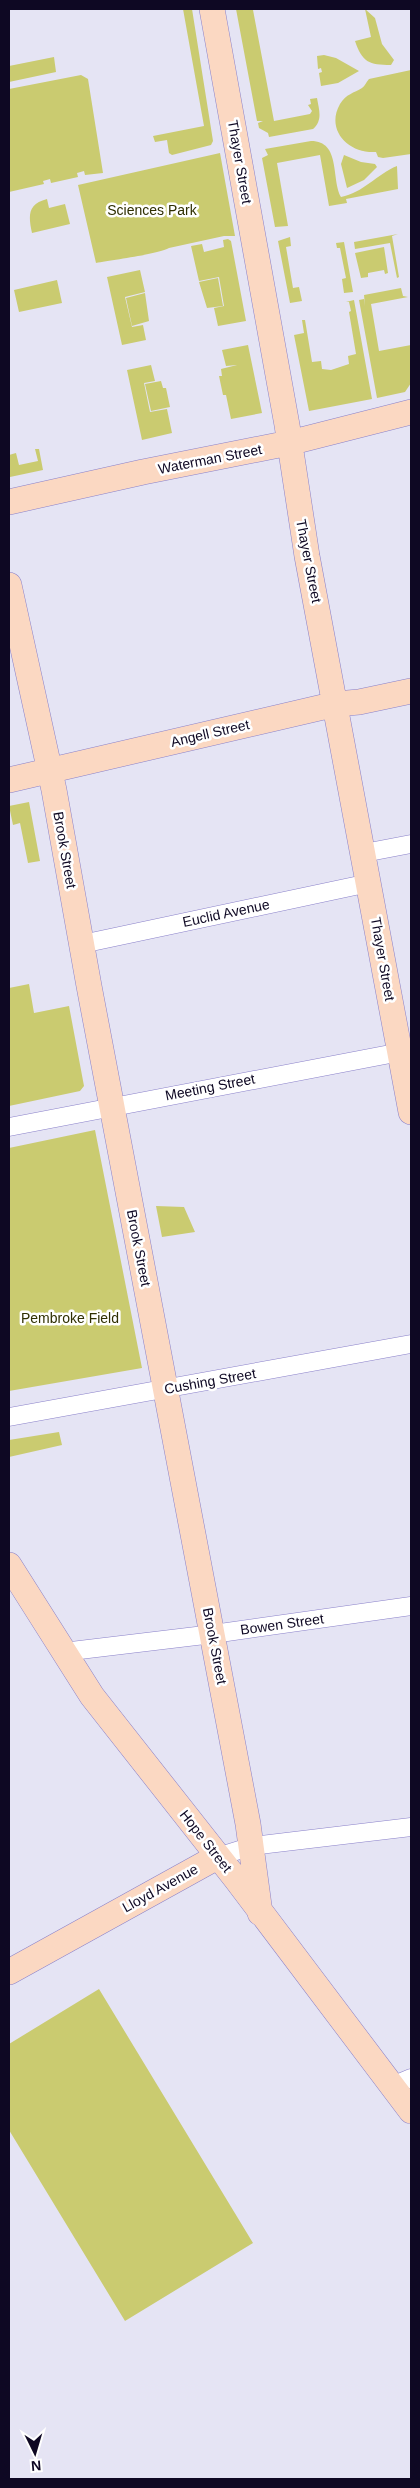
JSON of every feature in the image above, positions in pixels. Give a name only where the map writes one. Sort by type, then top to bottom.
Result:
[{"type":"street","name":"Thayer Street","points":[[212,9],[289,443],[297,500],[369,883],[406,1051],[411,1112]]},
{"type":"street","name":"Waterman Street","points":[[9,502],[143,472],[289,443],[411,412]]},
{"type":"street","name":"Brook Street","points":[[9,585],[50,770],[252,1846],[260,1914]]},
{"type":"street","name":"Angell Street","points":[[9,780],[336,704],[359,702],[411,691]]},
{"type":"street","points":[[364,853],[411,844]]},
{"type":"street","name":"Euclid Avenue","points":[[82,944],[369,883]]},
{"type":"street","name":"Meeting Street","points":[[9,1127],[406,1051]]},
{"type":"street","name":"Cushing Street","points":[[9,1417],[411,1344]]},
{"type":"street","name":"Hope Street","points":[[9,1565],[92,1696],[260,1914],[402,2082],[411,2111]]},
{"type":"street","name":"Bowen Street","points":[[63,1652],[213,1634],[411,1606]]},
{"type":"street","name":"Lloyd Avenue","points":[[9,1972],[217,1857],[252,1846],[411,1827]]},
{"type":"green space","points":[[183,9],[192,9],[213,141],[211,145],[172,155],[169,153],[167,140],[155,142],[153,136],[204,126]]},
{"type":"green space","points":[[236,9],[253,10],[274,121],[310,114],[312,111],[308,105],[311,104],[310,99],[317,98],[319,118],[313,129],[269,137],[268,133],[259,128],[258,123],[263,121],[257,121]]},
{"type":"green space","points":[[365,9],[375,18],[382,44],[394,60],[391,65],[372,63],[360,54],[355,41],[371,37]]},
{"type":"green space","points":[[324,55],[336,58],[359,71],[338,83],[321,86],[319,73],[322,72],[321,68],[318,69],[317,56]]},
{"type":"green space","points":[[54,57],[56,72],[9,82],[9,66]]},
{"type":"green space","points":[[411,70],[411,154],[383,158],[378,157],[376,152],[366,152],[349,145],[342,138],[336,123],[336,114],[342,101],[363,87],[369,79]]},
{"type":"green space","points":[[81,75],[88,79],[103,173],[85,175],[84,171],[77,173],[78,177],[51,183],[50,179],[43,181],[44,184],[9,192],[9,89]]},
{"type":"green space","points":[[311,141],[327,147],[331,154],[341,197],[356,192],[397,166],[398,189],[346,199],[347,203],[329,206],[320,155],[277,163],[288,226],[275,227],[262,158],[268,155],[265,149]]},
{"type":"green space","name":"Sciences Park","points":[[220,153],[235,236],[224,236],[146,255],[96,263],[78,185]]},
{"type":"green space","points":[[344,155],[361,162],[375,164],[377,167],[364,180],[347,188],[341,164]]},
{"type":"green space","points":[[47,199],[49,208],[65,204],[70,224],[32,233],[31,211],[36,204]]},
{"type":"green space","points":[[398,234],[392,236],[399,277],[397,278],[390,243],[355,249],[354,242]]},
{"type":"green space","points":[[290,237],[291,246],[286,247],[293,288],[299,287],[302,301],[290,303],[278,241]]},
{"type":"green space","points":[[228,239],[231,241],[246,321],[218,326],[214,308],[224,306],[219,277],[199,281],[191,246],[202,244],[204,252],[224,247],[223,240]]},
{"type":"green space","points":[[344,242],[353,292],[344,293],[342,279],[346,278],[340,248],[337,248],[336,243]]},
{"type":"green space","points":[[384,247],[388,273],[385,274],[384,270],[368,273],[368,277],[361,278],[355,253]]},
{"type":"green space","points":[[140,270],[145,292],[125,297],[132,327],[143,325],[146,340],[122,345],[107,277]]},
{"type":"green space","points":[[218,278],[223,306],[207,308],[199,282]]},
{"type":"green space","points":[[57,280],[62,303],[19,312],[14,290]]},
{"type":"green space","points":[[401,288],[403,296],[408,297],[371,304],[379,351],[411,345],[411,383],[405,392],[377,398],[359,300],[364,299],[365,306],[364,295]]},
{"type":"green space","points":[[145,293],[149,321],[132,326],[126,298]]},
{"type":"green space","points":[[354,300],[372,399],[309,411],[294,335],[304,333],[302,320],[305,320],[312,362],[321,361],[322,369],[331,370],[349,364],[348,356],[356,354],[349,312],[351,311],[349,302],[346,302]]},
{"type":"green space","points":[[248,345],[262,413],[231,419],[226,395],[223,395],[219,376],[222,376],[221,369],[237,365],[226,366],[222,350]]},
{"type":"green space","points":[[151,365],[155,381],[144,383],[150,412],[167,409],[172,433],[142,440],[127,370]]},
{"type":"green space","points":[[161,381],[163,388],[166,388],[170,407],[151,411],[145,384]]},
{"type":"green space","points":[[35,449],[39,449],[43,470],[10,477],[9,455],[16,453],[19,465],[38,461]]},
{"type":"green space","points":[[29,802],[40,861],[28,863],[20,823],[13,825],[9,806]]},
{"type":"green space","points":[[29,984],[34,1013],[69,1006],[84,1086],[80,1091],[9,1106],[9,988]]},
{"type":"green space","name":"Pembroke Field","points":[[95,1130],[142,1368],[9,1391],[9,1148]]},
{"type":"green space","points":[[156,1206],[184,1207],[195,1232],[162,1237]]},
{"type":"green space","points":[[59,1432],[62,1445],[9,1457],[9,1440]]},
{"type":"green space","points":[[99,1989],[253,2243],[125,2321],[9,2130],[9,2044]]}]
